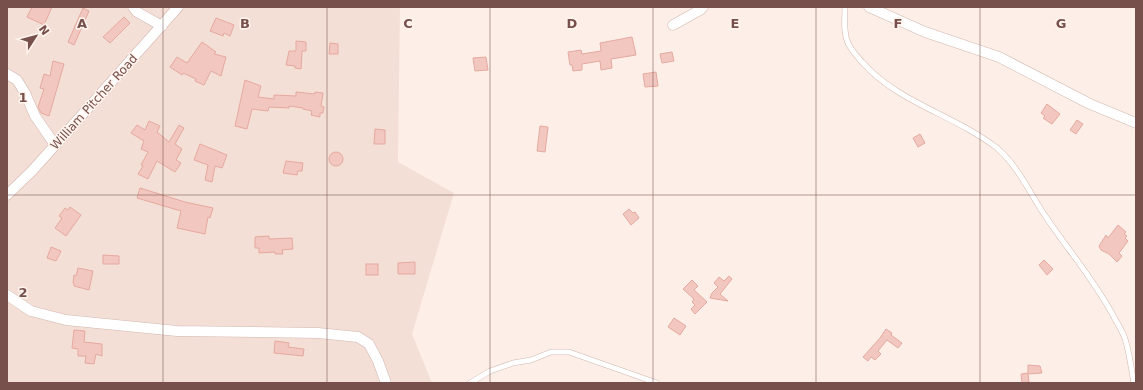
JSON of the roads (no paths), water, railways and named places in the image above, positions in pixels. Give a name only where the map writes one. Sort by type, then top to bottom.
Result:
[{"type":"street","points":[[133,7],[137,12],[162,26]]},
{"type":"street","name":"William Pitcher Road","points":[[7,195],[32,171],[178,7]]},
{"type":"street","points":[[673,26],[703,7]]},
{"type":"street","points":[[869,7],[925,32],[999,57],[1090,104],[1136,123]]},
{"type":"street","points":[[7,74],[18,80],[35,116],[55,145]]},
{"type":"street","points":[[7,295],[31,311],[66,320],[177,331],[318,334],[358,337],[369,344],[378,361],[386,383]]},
{"type":"lane","points":[[846,7],[844,29],[848,43],[872,74],[889,86],[964,128],[997,149],[1020,174],[1045,217],[1080,263],[1107,304],[1124,336],[1134,383]]},
{"type":"lane","points":[[470,383],[490,371],[513,363],[531,360],[551,352],[569,352],[657,383]]}]
